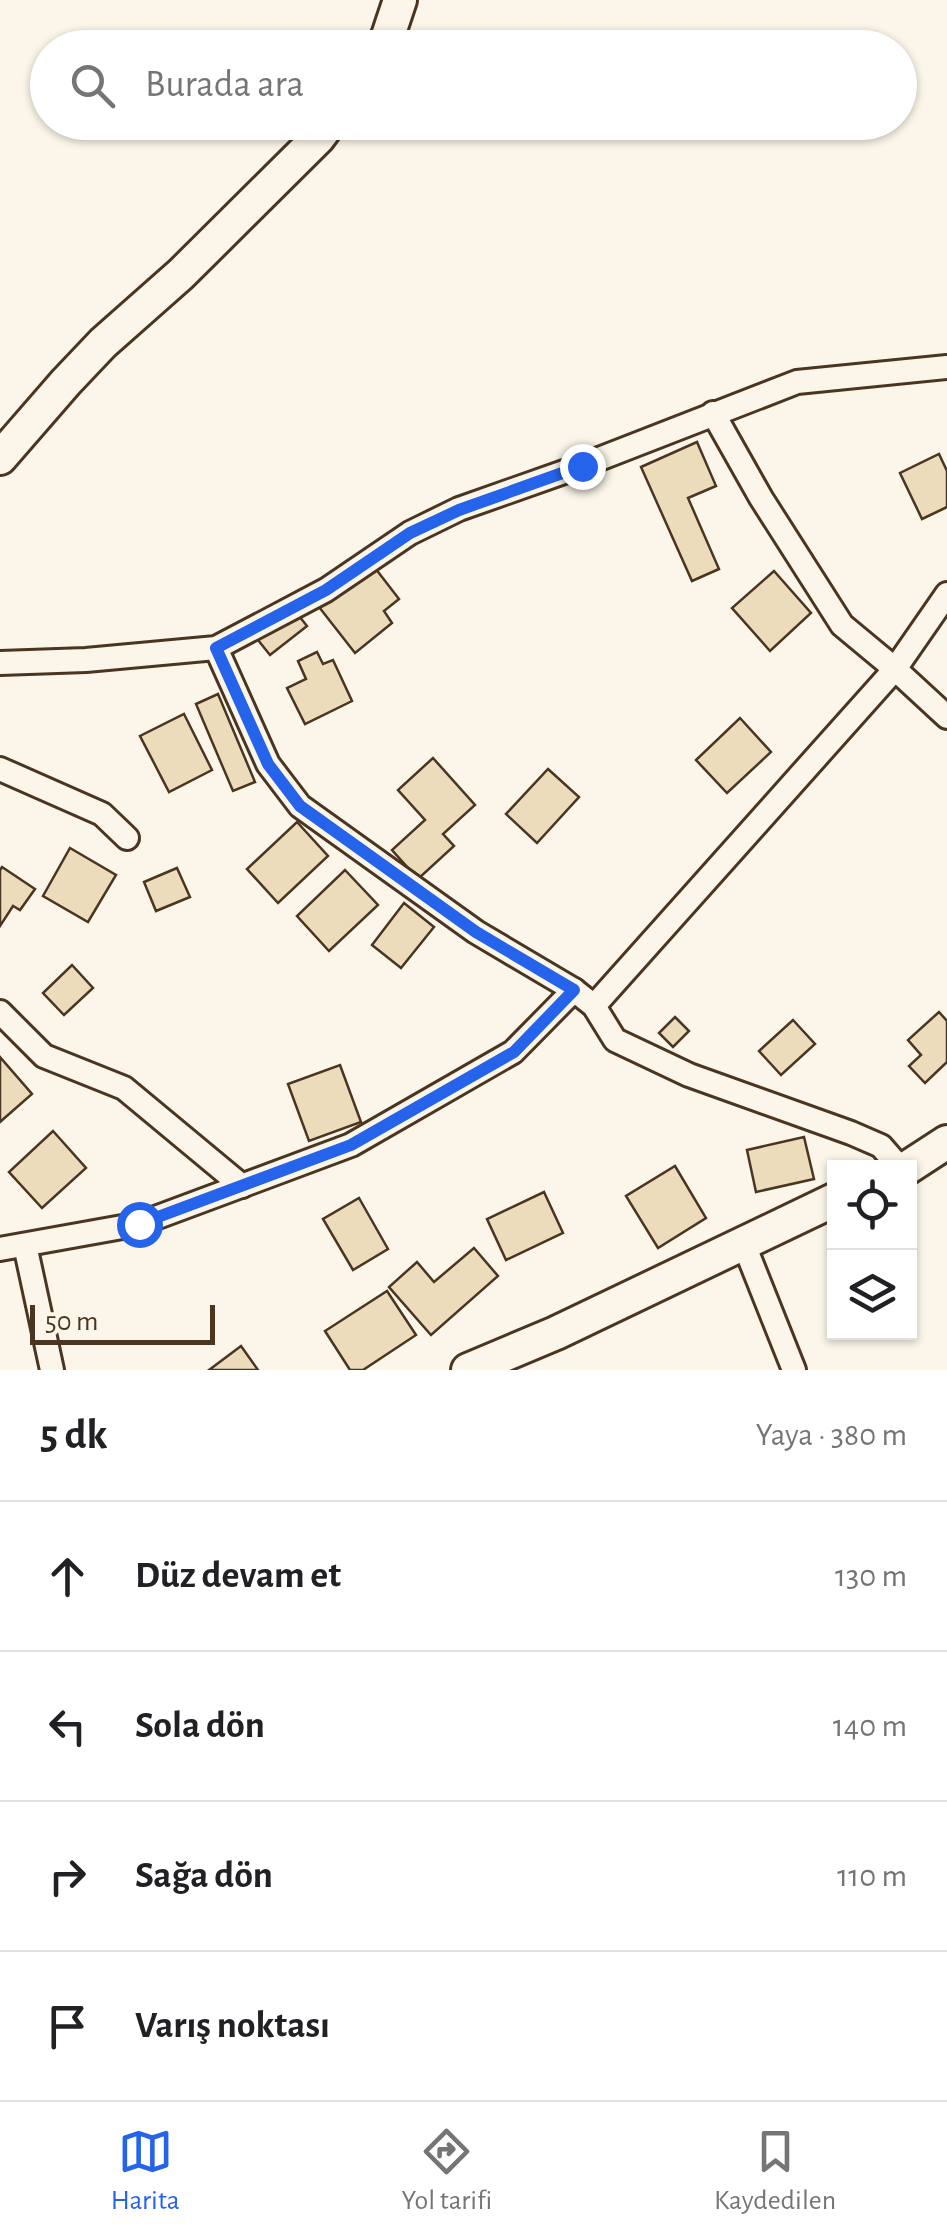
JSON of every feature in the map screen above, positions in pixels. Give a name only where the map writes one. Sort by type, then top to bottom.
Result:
[{"type":"street","points":[[390,30],[400,0]]},
{"type":"street","points":[[0,458],[103,343],[181,274],[316,140]]},
{"type":"street","points":[[0,663],[216,648],[326,590],[410,533],[459,510],[797,382],[947,368]]},
{"type":"street","points":[[713,413],[842,625],[947,717]]},
{"type":"street","points":[[594,1006],[895,669],[947,594]]},
{"type":"street","points":[[216,648],[268,764],[300,806],[476,932],[574,990],[594,1006],[615,1040],[689,1076],[851,1133],[881,1146],[895,1160]]},
{"type":"street","points":[[0,768],[102,814],[127,838]]},
{"type":"street","points":[[0,1249],[139,1224],[351,1145],[514,1052],[574,990]]},
{"type":"street","points":[[0,1012],[44,1056],[124,1088],[242,1186]]},
{"type":"street","points":[[917,1160],[947,1142]]},
{"type":"street","points":[[468,1370],[556,1333],[827,1203]]},
{"type":"street","points":[[743,1242],[794,1370]]},
{"type":"street","points":[[26,1245],[52,1370]]},
{"type":"building","points":[[697,442],[716,486],[688,498],[719,569],[692,581],[641,467]]},
{"type":"building","points":[[939,454],[947,471],[947,507],[922,519],[900,473]]},
{"type":"building","points":[[372,564],[399,599],[384,611],[392,623],[355,653],[319,607]]},
{"type":"building","points":[[774,571],[811,613],[770,651],[732,608]]},
{"type":"building","points":[[295,611],[307,626],[270,655],[258,640]]},
{"type":"building","points":[[317,652],[323,664],[333,660],[352,701],[305,724],[287,688],[306,679],[298,661]]},
{"type":"building","points":[[218,694],[255,782],[233,791],[196,704]]},
{"type":"building","points":[[184,714],[212,770],[169,792],[140,736]]},
{"type":"building","points":[[740,718],[771,752],[727,793],[696,760]]},
{"type":"building","points":[[433,758],[475,805],[443,834],[454,846],[418,879],[392,850],[425,820],[398,790]]},
{"type":"building","points":[[548,769],[579,797],[537,843],[506,814]]},
{"type":"building","points":[[297,822],[328,856],[278,903],[247,869]]},
{"type":"building","points":[[70,848],[116,875],[88,922],[43,896]]},
{"type":"building","points":[[2,867],[35,889],[20,910],[13,906],[0,926],[0,870]]},
{"type":"building","points":[[177,868],[190,897],[156,911],[144,882]]},
{"type":"building","points":[[345,870],[378,905],[329,951],[297,916]]},
{"type":"building","points":[[404,903],[434,927],[401,968],[372,945]]},
{"type":"building","points":[[72,965],[93,988],[64,1015],[43,993]]},
{"type":"building","points":[[939,1012],[947,1021],[947,1062],[925,1083],[909,1066],[921,1055],[908,1040]]},
{"type":"building","points":[[675,1017],[689,1031],[673,1047],[659,1033]]},
{"type":"building","points":[[793,1020],[815,1044],[781,1075],[759,1051]]},
{"type":"building","points":[[0,1057],[32,1094],[0,1122]]},
{"type":"building","points":[[340,1065],[361,1122],[309,1141],[288,1084]]},
{"type":"building","points":[[53,1131],[86,1168],[42,1208],[9,1172]]},
{"type":"building","points":[[804,1137],[814,1179],[756,1192],[747,1150]]},
{"type":"building","points":[[675,1166],[706,1218],[658,1248],[626,1196]]},
{"type":"building","points":[[544,1192],[563,1233],[506,1260],[487,1219]]},
{"type":"building","points":[[359,1198],[388,1249],[353,1270],[323,1219]]},
{"type":"building","points":[[474,1248],[498,1276],[431,1335],[389,1287],[417,1262],[434,1282]]},
{"type":"building","points":[[387,1291],[416,1335],[363,1370],[350,1370],[325,1331]]},
{"type":"building","points":[[241,1346],[258,1370],[209,1370]]},
{"type":"route","points":[[139,1224],[351,1145],[514,1052],[574,990],[476,932],[300,806],[268,764],[216,648],[326,590],[410,533],[459,510],[582,466]]}]
